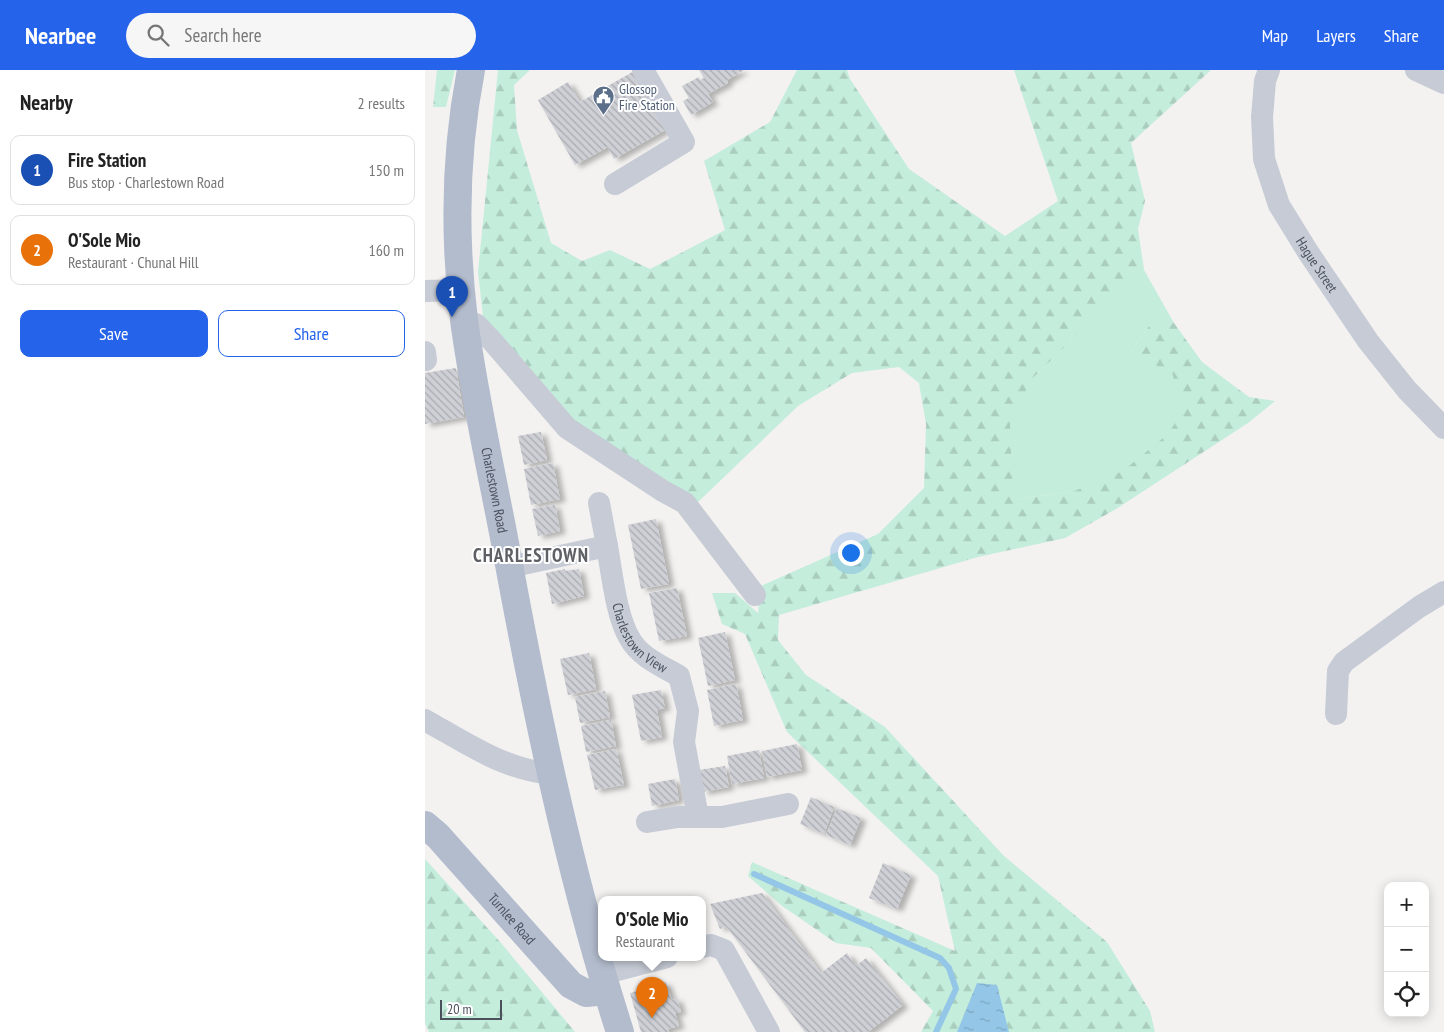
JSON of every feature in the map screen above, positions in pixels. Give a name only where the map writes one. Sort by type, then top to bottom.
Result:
[{"type":"main road","name":"Charlestown Road","points":[[471,70],[465,100],[457,200],[464,322],[509,567],[551,774],[598,959]]},
{"type":"main road","name":"Turnlee Road","points":[[425,825],[445,843],[571,985],[586,993],[604,983]]},
{"type":"main road","name":"Charlestown Road","points":[[598,961],[620,1032]]},
{"type":"street","points":[[615,184],[684,142],[643,70]]},
{"type":"street","name":"Hague Street","points":[[1269,70],[1265,80],[1262,117],[1264,159],[1279,205],[1307,252],[1368,341],[1407,390],[1444,428]]},
{"type":"street","points":[[1416,70],[1444,83]]},
{"type":"street","points":[[425,291],[461,290]]},
{"type":"street","points":[[464,322],[476,324],[567,428],[663,491],[685,502],[755,595]]},
{"type":"street","name":"Charlestown View","points":[[599,503],[621,616],[630,640],[644,655],[679,676],[688,710],[684,742],[698,817]]},
{"type":"street","points":[[509,567],[607,546]]},
{"type":"street","points":[[1336,714],[1337,671],[1344,662],[1419,607],[1444,592]]},
{"type":"street","points":[[425,720],[502,763],[529,771],[551,774]]},
{"type":"street","points":[[647,822],[678,817],[722,817],[788,804]]},
{"type":"street","points":[[706,946],[711,945],[724,950],[769,1032]]},
{"type":"street","points":[[604,983],[657,961]]},
{"type":"green space","points":[[437,70],[455,70],[446,107],[433,107]]},
{"type":"green space","points":[[498,70],[530,70],[514,85],[517,130],[551,243],[582,261],[610,250],[650,269],[725,230],[704,161],[770,122],[797,70],[847,70],[850,79],[909,169],[1005,236],[1058,201],[1014,70],[1211,70],[1131,143],[1145,201],[1138,229],[1144,270],[1030,381],[1013,499],[1072,492],[1130,353],[1151,323],[1174,323],[1202,362],[1249,397],[1275,401],[1248,423],[1116,509],[1065,538],[978,557],[779,615],[778,640],[806,675],[885,727],[1004,856],[1107,942],[1150,1011],[1155,1032],[921,1032],[933,1011],[871,948],[836,943],[782,906],[748,876],[752,862],[955,951],[938,876],[787,732],[745,634],[722,624],[712,593],[735,593],[758,613],[761,586],[878,534],[924,488],[926,424],[919,383],[899,367],[852,373],[798,406],[697,503],[563,416],[484,325],[478,272]]},
{"type":"green space","points":[[1144,270],[1174,323],[1151,323],[1130,353],[1172,373],[1184,409],[1168,434],[1123,471],[1072,492],[1013,499],[1010,425],[1030,381]]},
{"type":"green space","points":[[425,859],[501,943],[575,1032],[429,1032],[425,1023]]},
{"type":"water","points":[[977,983],[997,985],[1009,1032],[957,1032]]},
{"type":"building","points":[[699,70],[744,70],[727,80],[728,83],[708,94],[713,102],[691,115],[683,101],[689,98],[682,86],[699,77],[700,80],[704,78]]},
{"type":"building","name":"Glossop Fire Station","points":[[634,71],[667,129],[614,159],[608,147],[575,165],[538,100],[568,82],[580,102]]},
{"type":"building","points":[[456,368],[464,417],[425,424],[425,373]]},
{"type":"building","points":[[541,432],[547,460],[524,465],[518,436]]},
{"type":"building","points":[[553,463],[560,499],[531,505],[524,469]]},
{"type":"building","points":[[555,505],[560,531],[538,536],[532,509]]},
{"type":"building","points":[[656,519],[669,584],[641,589],[628,525]]},
{"type":"building","points":[[565,569],[565,571],[579,569],[584,596],[552,604],[546,573]]},
{"type":"building","points":[[677,588],[687,636],[659,641],[649,593]]},
{"type":"building","points":[[725,632],[735,680],[708,686],[698,638]]},
{"type":"building","points":[[589,653],[596,689],[568,695],[560,659]]},
{"type":"building","points":[[736,684],[743,720],[714,726],[707,690]]},
{"type":"building","points":[[661,690],[665,708],[657,710],[662,737],[641,741],[632,695]]},
{"type":"building","points":[[605,691],[610,717],[580,723],[575,697]]},
{"type":"building","points":[[611,720],[616,746],[586,752],[581,726]]},
{"type":"building","points":[[797,744],[802,770],[767,777],[762,751]]},
{"type":"building","points":[[616,749],[624,785],[595,790],[587,755]]},
{"type":"building","points":[[759,750],[764,778],[732,784],[727,756]]},
{"type":"building","points":[[725,766],[729,787],[703,792],[699,770]]},
{"type":"building","points":[[675,779],[679,800],[652,806],[648,784]]},
{"type":"building","points":[[811,797],[834,807],[824,834],[800,824]]},
{"type":"building","points":[[837,808],[861,818],[850,845],[826,835]]},
{"type":"building","points":[[883,863],[911,875],[897,909],[869,898]]},
{"type":"building","points":[[762,893],[821,973],[847,953],[856,966],[866,958],[903,1005],[868,1032],[805,1032],[726,926],[720,929],[710,904]]},
{"type":"building","points":[[666,982],[672,1000],[677,998],[681,1012],[675,1013],[679,1026],[668,1029],[669,1032],[641,1032],[630,993]]},
{"type":"waterway","points":[[754,874],[940,958],[949,968],[956,989],[936,1032]]},
{"type":"place","name":"Glossop Fire Station","points":[[603,116]]},
{"type":"place","name":"Fire Station","points":[[452,317]]},
{"type":"place","name":"O'Sole Mio","points":[[652,1018]]},
{"type":"district","name":"CHARLESTOWN","points":[[531,555]]}]
